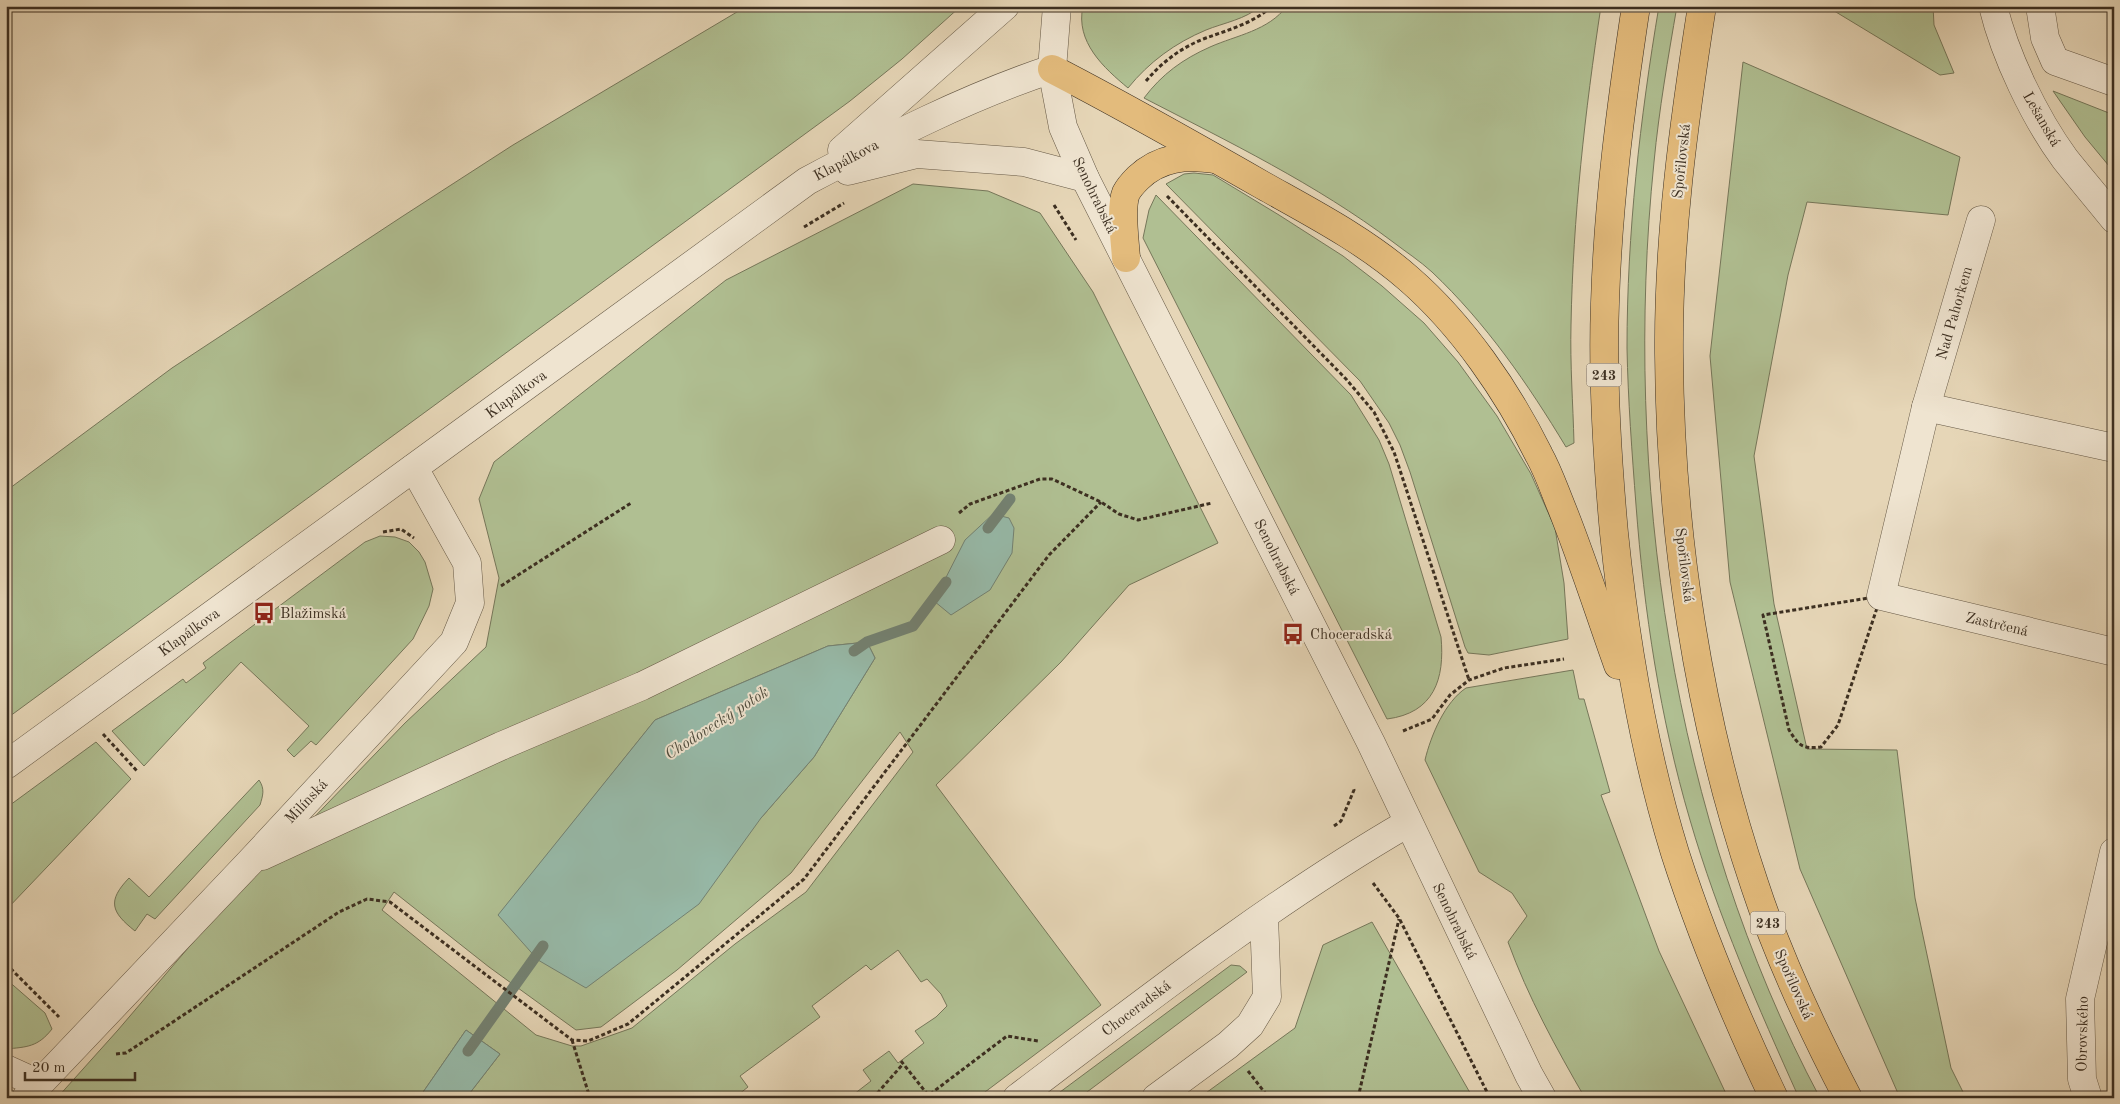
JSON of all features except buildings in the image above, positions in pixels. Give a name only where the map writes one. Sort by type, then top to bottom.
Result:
[{"type":"highway","name":"243","points":[[1636,6],[1622,98],[1611,200],[1605,304],[1604,397],[1612,509],[1623,613],[1646,742],[1659,796],[1692,904],[1732,1006],[1774,1098]]},
{"type":"highway","name":"Spořilovská","points":[[1702,6],[1680,162],[1672,255],[1669,332],[1672,450],[1687,587],[1695,642],[1714,739],[1726,792],[1755,888],[1789,976],[1848,1098]]},
{"type":"highway","points":[[1052,69],[1129,109],[1335,226],[1389,262],[1411,280],[1440,310],[1476,353],[1519,418],[1540,457],[1570,529],[1646,742]]},
{"type":"highway","points":[[1126,258],[1124,203],[1126,192],[1143,173],[1169,159],[1186,157],[1218,159]]},
{"type":"street","points":[[807,181],[1005,6]]},
{"type":"street","name":"Senohrabská","points":[[1056,6],[1052,69],[1063,127],[1085,178],[1371,744],[1529,1075],[1542,1098]]},
{"type":"street","name":"Lešanská","points":[[1993,6],[2010,58],[2027,95],[2064,157],[2114,219]]},
{"type":"street","points":[[2040,6],[2045,38],[2055,61],[2114,82]]},
{"type":"street","name":"Klapálkova","points":[[6,765],[807,181],[914,124],[1005,85],[1052,69]]},
{"type":"street","points":[[807,181],[917,154],[1024,162],[1085,178]]},
{"type":"street","name":"Nad Pahorkem","points":[[1881,596],[1926,407],[1981,220]]},
{"type":"street","points":[[1926,407],[2114,448]]},
{"type":"street","name":"Milínská","points":[[32,1091],[250,862],[454,642],[470,603],[467,563],[414,468]]},
{"type":"street","points":[[250,862],[502,746],[642,686],[940,540]]},
{"type":"street","name":"Zastrčená","points":[[1881,596],[2114,652]]},
{"type":"street","name":"Choceradská","points":[[1017,1098],[1222,943],[1356,853],[1408,823]]},
{"type":"street","name":"Obrovského","points":[[2088,1098],[2082,1079],[2080,999],[2114,852]]},
{"type":"street","points":[[1156,1098],[1228,1045],[1255,1018],[1267,997],[1264,916]]},
{"type":"street","points":[[6,1070],[32,1091]]},
{"type":"path","points":[[1129,109],[1140,88],[1164,62],[1182,49],[1242,25],[1272,6]]},
{"type":"path","points":[[1143,173],[1346,379],[1374,412],[1394,452],[1469,680]]},
{"type":"path","points":[[796,232],[846,202]]},
{"type":"path","points":[[940,540],[957,514],[970,504],[1040,480],[1052,479],[1101,502],[1119,514],[1138,520],[1216,502]]},
{"type":"path","points":[[6,964],[102,1055],[126,1053],[338,912],[367,899],[390,902],[572,1040],[588,1041],[628,1024],[804,879],[1049,555],[1101,502]]},
{"type":"path","points":[[470,603],[506,584],[631,503]]},
{"type":"path","points":[[376,534],[401,528],[421,543]]},
{"type":"path","points":[[1820,606],[1763,615],[1789,730],[1796,741],[1808,749],[1821,747],[1838,724],[1881,596]]},
{"type":"path","points":[[1371,744],[1432,719],[1450,695],[1469,680],[1504,668],[1564,659]]},
{"type":"path","points":[[106,738],[138,772]]},
{"type":"path","points":[[1333,827],[1341,821],[1354,790],[1352,782]]},
{"type":"path","points":[[6,810],[9,799]]},
{"type":"path","points":[[1341,821],[1367,874],[1399,918],[1490,1098]]},
{"type":"path","points":[[1358,1098],[1399,918]]},
{"type":"path","points":[[873,1098],[902,1062],[926,1096],[1007,1036],[1046,1042]]},
{"type":"path","points":[[572,1040],[590,1098]]},
{"type":"shaded area","points":[[747,6],[961,6],[902,59],[850,101],[6,719],[6,491],[172,368],[403,216],[513,145]]},
{"type":"shaded area","points":[[1083,6],[1260,6],[1248,14],[1206,30],[1173,47],[1145,70],[1128,88],[1101,63],[1087,42],[1083,31]]},
{"type":"shaded area","points":[[1287,6],[1601,6],[1585,125],[1574,244],[1571,369],[1574,443],[1566,447],[1537,400],[1488,333],[1452,292],[1423,264],[1334,201],[1272,165],[1144,98],[1166,74],[1182,62],[1210,47],[1261,27],[1271,21]]},
{"type":"shaded area","points":[[1659,6],[1677,6],[1661,104],[1654,162],[1646,280],[1646,401],[1653,522],[1670,643],[1694,762],[1727,879],[1769,991],[1820,1098],[1799,1098],[1754,995],[1713,891],[1679,782],[1662,703],[1649,624],[1639,545],[1627,348],[1629,262],[1636,176]]},
{"type":"shaded area","points":[[1826,6],[1933,6],[1934,25],[1954,73],[1940,75]]},
{"type":"shaded area","points":[[1743,62],[1960,157],[1948,215],[1807,202],[1788,275],[1754,456],[1774,604],[1807,749],[1897,750],[1915,898],[1951,1068],[1966,1098],[1900,1098],[1800,869],[1730,582],[1710,356]]},
{"type":"shaded area","points":[[2053,91],[2114,115],[2114,172],[2085,137]]},
{"type":"shaded area","points":[[1184,174],[1213,175],[1343,256],[1382,286],[1424,323],[1458,362],[1497,416],[1531,474],[1555,528],[1564,583],[1568,639],[1489,655],[1468,653],[1410,472],[1389,423],[1360,381],[1166,184]]},
{"type":"shaded area","points":[[913,184],[988,191],[1040,213],[1093,292],[1218,543],[1129,585],[1061,662],[936,785],[1101,1005],[977,1098],[849,1098],[871,1081],[863,1070],[889,1051],[898,1063],[924,1043],[915,1031],[936,1017],[947,1006],[941,994],[927,979],[921,982],[898,950],[871,970],[866,965],[812,1006],[820,1017],[740,1076],[748,1087],[734,1098],[466,1098],[500,1054],[466,1030],[419,1098],[57,1098],[118,1030],[253,872],[299,833],[405,723],[486,647],[499,578],[479,499],[494,462],[726,280]],"holes":[[[867,642],[875,658],[814,757],[761,818],[499,915],[655,720],[828,646]],[[900,732],[913,752],[806,892],[735,944],[632,1028],[581,1046],[572,1046],[536,1035],[382,910],[394,892],[489,967],[576,1030],[601,1027],[677,970],[791,873]]]},
{"type":"shaded area","points":[[1156,195],[1351,395],[1379,440],[1389,464],[1441,637],[1441,667],[1438,680],[1433,692],[1416,710],[1387,719],[1143,238],[1149,210]]},
{"type":"shaded area","points":[[380,536],[395,537],[409,542],[419,552],[425,562],[433,589],[429,606],[413,639],[316,745],[311,741],[294,757],[287,750],[309,726],[241,662],[144,766],[112,731],[183,679],[186,683],[206,668],[203,663],[365,542]]},
{"type":"shaded area","points":[[1573,670],[1579,699],[1584,699],[1610,792],[1601,795],[1659,951],[1728,1098],[1585,1098],[1543,1022],[1524,983],[1508,942],[1527,916],[1512,893],[1479,872],[1425,760],[1431,740],[1445,710],[1458,694],[1466,688]]},
{"type":"shaded area","points":[[96,742],[131,779],[6,910],[6,808]]},
{"type":"shaded area","points":[[259,780],[263,792],[260,805],[155,919],[147,914],[135,931],[121,918],[115,906],[117,893],[122,886],[129,878],[149,897]]},
{"type":"shaded area","points":[[1372,922],[1473,1098],[1199,1098],[1295,1028],[1323,945]]},
{"type":"shaded area","points":[[1231,965],[1240,966],[1247,972],[1079,1098],[1052,1098]]},
{"type":"shaded area","points":[[6,979],[45,1013],[52,1029],[37,1043],[20,1048],[6,1049]]},
{"type":"water","points":[[993,514],[1009,518],[1014,528],[1012,553],[990,590],[951,615],[934,601],[965,540]]},
{"type":"water","points":[[867,642],[875,658],[814,757],[761,818],[699,904],[586,988],[538,960],[498,915],[655,720],[828,646]]},
{"type":"water","points":[[466,1030],[500,1054],[466,1098],[419,1098]]},
{"type":"waterway","name":"Chodovecký potok","points":[[988,528],[1010,499]]},
{"type":"waterway","name":"Chodovecký potok","points":[[854,651],[867,642],[913,626],[946,582]]},
{"type":"waterway","name":"Chodovecký potok","points":[[468,1051],[543,946]]},
{"type":"place","name":"Blažimská","points":[[264,613]]},
{"type":"place","name":"Choceradská","points":[[1293,634]]}]
